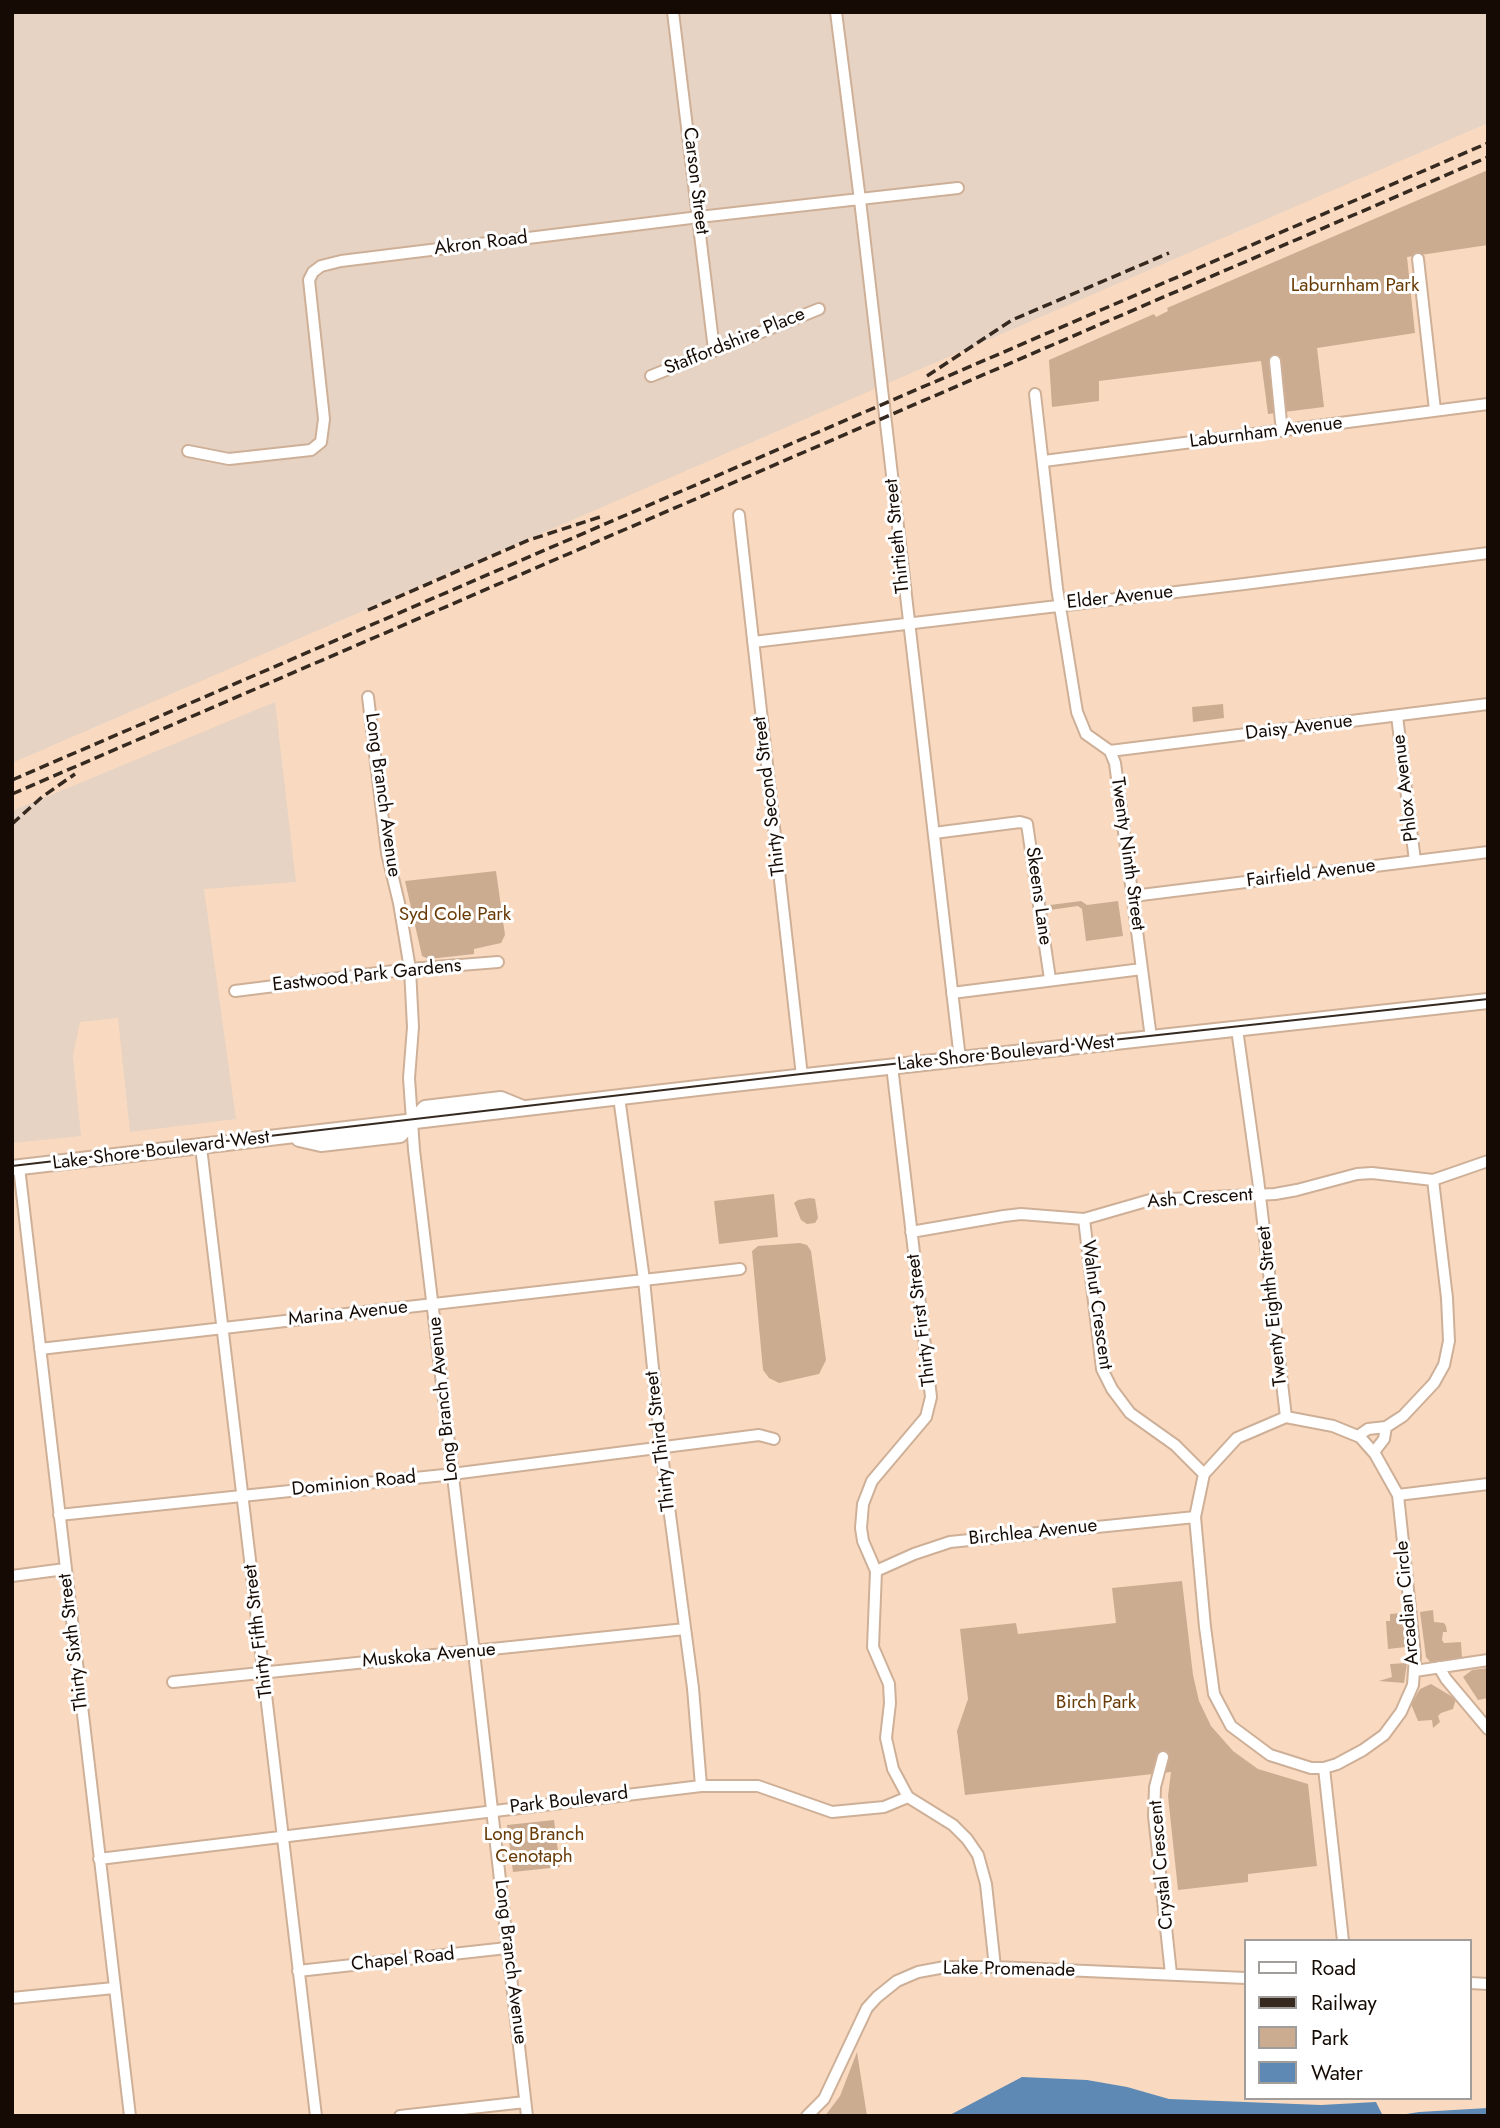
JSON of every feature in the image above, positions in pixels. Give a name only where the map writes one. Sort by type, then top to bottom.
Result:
[{"type":"main road","name":"Lake Shore Boulevard West","points":[[15,1165],[35,1166],[286,1136],[321,1144],[360,1140],[400,1135],[425,1108],[501,1100],[524,1108],[1488,1001]]},
{"type":"street","name":"Carson Street","points":[[673,12],[714,350]]},
{"type":"street","name":"Thirtieth Street","points":[[836,12],[960,1059]]},
{"type":"street","name":"Akron Road","points":[[188,451],[229,459],[311,450],[321,442],[324,419],[309,280],[321,265],[699,217],[958,188]]},
{"type":"street","points":[[1418,259],[1435,410]]},
{"type":"street","name":"Staffordshire Place","points":[[651,376],[819,309]]},
{"type":"street","points":[[1275,361],[1280,422],[1284,431]]},
{"type":"street","name":"Twenty Ninth Street","points":[[1035,394],[1060,605],[1077,712],[1086,734],[1110,751],[1115,764],[1150,1038]]},
{"type":"street","name":"Laburnham Avenue","points":[[1044,461],[1488,404]]},
{"type":"street","name":"Thirty Second Street","points":[[739,515],[802,1076]]},
{"type":"street","name":"Elder Avenue","points":[[753,642],[1244,584],[1488,552]]},
{"type":"street","name":"Long Branch Avenue","points":[[368,697],[387,853],[410,969],[413,1027],[408,1078],[411,1122],[525,2102]]},
{"type":"street","name":"Daisy Avenue","points":[[1110,751],[1488,704]]},
{"type":"street","name":"Phlox Avenue","points":[[1397,716],[1415,861]]},
{"type":"street","name":"Skeens Lane","points":[[934,833],[1020,822],[1027,824],[1050,979]]},
{"type":"street","name":"Fairfield Avenue","points":[[1133,896],[1488,852]]},
{"type":"street","name":"Eastwood Park Gardens","points":[[235,991],[410,969],[498,962]]},
{"type":"street","points":[[952,993],[1142,969]]},
{"type":"street","name":"Twenty Eighth Street","points":[[1237,1029],[1286,1417]]},
{"type":"street","name":"Thirty First Street","points":[[892,1066],[931,1397],[926,1417],[873,1481],[863,1504],[861,1528],[863,1541],[876,1571],[873,1647],[890,1694],[887,1748],[893,1769],[908,1797]]},
{"type":"street","name":"Thirty Third Street","points":[[619,1097],[644,1280],[701,1786]]},
{"type":"street","name":"Thirty Fifth Street","points":[[201,1147],[316,2116]]},
{"type":"street","name":"Ash Crescent","points":[[911,1232],[1012,1215],[1084,1219],[1150,1200],[1297,1191],[1357,1174],[1372,1173],[1433,1180],[1488,1161]]},
{"type":"street","name":"Thirty Sixth Street","points":[[15,1165],[40,1349],[130,2116]]},
{"type":"street","points":[[1358,1436],[1368,1429],[1386,1427],[1417,1403],[1444,1365],[1449,1341],[1447,1298],[1433,1180]]},
{"type":"street","name":"Walnut Crescent","points":[[1084,1219],[1102,1369],[1112,1389],[1130,1413],[1175,1445],[1204,1474]]},
{"type":"street","name":"Marina Avenue","points":[[40,1349],[740,1269]]},
{"type":"street","points":[[1286,1417],[1237,1438],[1204,1474],[1195,1517],[1214,1694],[1220,1709],[1235,1730],[1270,1755],[1311,1768],[1324,1768],[1343,1939]]},
{"type":"street","name":"Arcadian Circle","points":[[1286,1417],[1334,1426],[1358,1436],[1374,1452],[1398,1494],[1415,1671],[1413,1685],[1405,1704],[1384,1735],[1363,1750],[1324,1768]]},
{"type":"street","points":[[1374,1452],[1382,1443],[1386,1427]]},
{"type":"street","name":"Dominion Road","points":[[58,1515],[452,1474],[759,1435],[774,1439]]},
{"type":"street","points":[[1398,1494],[1488,1483]]},
{"type":"street","name":"Birchlea Avenue","points":[[876,1571],[950,1542],[1195,1517]]},
{"type":"street","points":[[12,1576],[65,1569]]},
{"type":"street","name":"Muskoka Avenue","points":[[173,1682],[685,1629]]},
{"type":"street","points":[[1415,1671],[1488,1660]]},
{"type":"street","points":[[1439,1668],[1488,1729]]},
{"type":"street","name":"Crystal Crescent","points":[[1163,1757],[1155,1787],[1154,1816],[1171,1974]]},
{"type":"street","name":"Park Boulevard","points":[[99,1858],[284,1838],[491,1810],[701,1786],[758,1786],[832,1812],[884,1807],[908,1797]]},
{"type":"street","points":[[908,1797],[953,1825],[978,1855],[986,1884],[995,1967]]},
{"type":"street","name":"Chapel Road","points":[[298,1971],[507,1948]]},
{"type":"street","name":"Lake Promenade","points":[[807,2116],[824,2099],[864,2014],[882,1992],[906,1977],[931,1969],[995,1967],[1244,1978]]},
{"type":"street","points":[[12,1997],[114,1988]]},
{"type":"street","points":[[400,2116],[525,2102],[527,2116]]},
{"type":"shaded area","points":[[12,12],[1488,12],[1488,123],[12,763]]},
{"type":"shaded area","points":[[275,702],[296,882],[204,889],[236,1119],[130,1132],[118,1018],[80,1022],[73,1056],[81,1136],[12,1143],[12,811]]},
{"type":"green space","name":"Laburnham Park","points":[[1488,170],[1488,245],[1407,257],[1415,333],[1317,348],[1324,407],[1268,414],[1261,361],[1099,381],[1099,401],[1052,407],[1049,360],[1154,314],[1156,317],[1168,311],[1167,308]]},
{"type":"green space","points":[[1223,704],[1224,718],[1193,722],[1192,707]]},
{"type":"green space","name":"Syd Cole Park","points":[[496,871],[505,935],[501,943],[474,949],[474,954],[429,959],[422,956],[405,881]]},
{"type":"green space","points":[[1081,901],[1087,905],[1118,901],[1123,936],[1086,941],[1082,909],[1078,906],[1050,910],[1050,905]]},
{"type":"green space","points":[[774,1194],[778,1237],[719,1244],[714,1201]]},
{"type":"green space","points":[[815,1199],[818,1218],[815,1223],[807,1224],[801,1220],[794,1203]]},
{"type":"green space","points":[[800,1243],[807,1245],[811,1251],[826,1360],[819,1374],[779,1383],[769,1378],[763,1370],[752,1251],[758,1246]]},
{"type":"green space","name":"Birch Park","points":[[1182,1581],[1193,1675],[1199,1701],[1211,1726],[1233,1751],[1258,1769],[1308,1784],[1317,1866],[1248,1874],[1248,1882],[1178,1890],[1168,1796],[1171,1772],[965,1795],[957,1731],[968,1699],[960,1629],[1016,1623],[1018,1634],[1116,1623],[1112,1588]]},
{"type":"green space","points":[[1433,1610],[1434,1622],[1444,1623],[1446,1626],[1447,1632],[1443,1632],[1442,1640],[1444,1643],[1461,1642],[1462,1658],[1431,1663],[1426,1657],[1420,1612]]},
{"type":"green space","points":[[1402,1613],[1406,1647],[1388,1649],[1386,1621],[1390,1621],[1390,1614]]},
{"type":"green space","points":[[1407,1663],[1404,1683],[1379,1681],[1392,1677],[1390,1664]]},
{"type":"green space","points":[[1488,1668],[1488,1698],[1478,1700],[1463,1677],[1472,1670]]},
{"type":"green space","points":[[1431,1684],[1456,1699],[1453,1709],[1441,1713],[1438,1716],[1440,1722],[1433,1728],[1432,1720],[1418,1721],[1411,1704],[1420,1689]]},
{"type":"green space","name":"Long Branch Cenotaph","points":[[554,1820],[560,1867],[513,1872],[507,1825]]},
{"type":"green space","points":[[857,2052],[867,2116],[825,2116],[840,2096]]},
{"type":"water","points":[[1022,2077],[1087,2080],[1127,2087],[1169,2099],[1321,2105],[1376,2102],[1383,2116],[948,2116]]},
{"type":"water","points":[[1488,2108],[1488,2116],[1394,2116],[1419,2112]]},
{"type":"tram line","points":[[12,1166],[801,1074],[1488,999]]},
{"type":"railway","points":[[12,780],[1488,143]]},
{"type":"railway","points":[[12,794],[1488,157]]},
{"type":"railway","points":[[927,376],[1012,320],[1169,253]]},
{"type":"railway","points":[[368,610],[529,540],[603,516]]},
{"type":"railway","points":[[12,824],[42,797],[75,774]]}]
